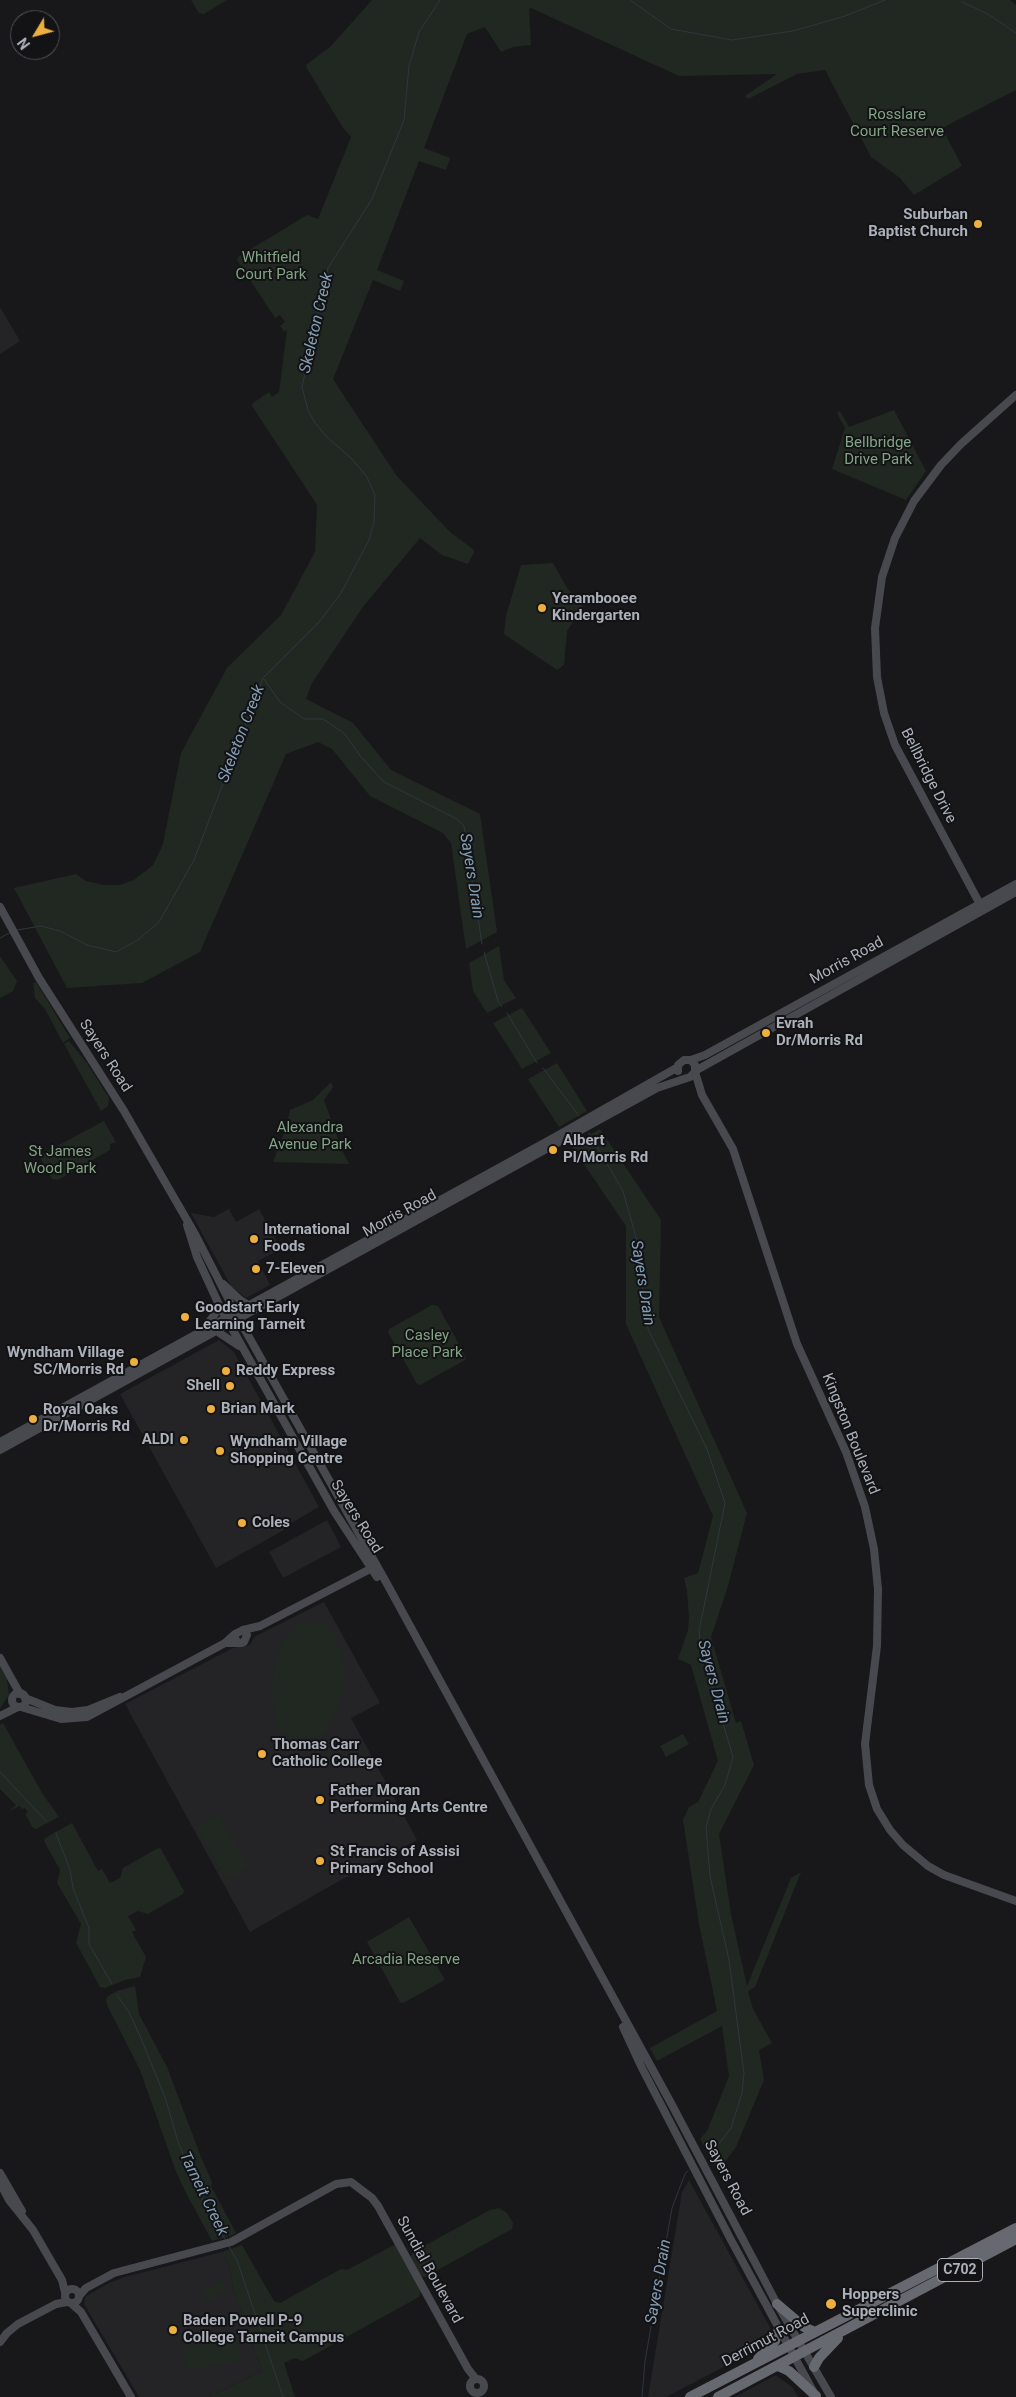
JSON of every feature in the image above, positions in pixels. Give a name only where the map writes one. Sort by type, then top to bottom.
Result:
[{"type":"highway","name":"Derrimut Road","points":[[718,2397],[846,2331],[992,2247],[1016,2228]]},
{"type":"highway","name":"Derrimut Road","points":[[690,2397],[815,2332],[992,2247],[1016,2240]]},
{"type":"highway","points":[[777,2304],[804,2326],[815,2332]]},
{"type":"highway","points":[[752,2366],[775,2341],[779,2329]]},
{"type":"highway","points":[[814,2367],[819,2358],[846,2331]]},
{"type":"highway","points":[[778,2366],[789,2371],[816,2396]]},
{"type":"street","name":"Bellbridge Drive","points":[[981,907],[895,745],[884,713],[877,677],[875,628],[882,576],[895,538],[914,501],[940,465],[1016,395]]},
{"type":"street","name":"Morris Road","points":[[691,1060],[794,1010],[1006,893],[1016,884]]},
{"type":"street","name":"Morris Road","points":[[1006,893],[1016,892]]},
{"type":"street","name":"Sayers Road","points":[[2,911],[39,978],[124,1111],[188,1223],[374,1567],[416,1638],[598,1972],[777,2304],[831,2397]]},
{"type":"street","name":"Morris Road","points":[[695,1072],[794,1010]]},
{"type":"street","points":[[684,1060],[691,1060],[695,1065],[695,1072],[685,1077],[679,1073],[678,1067],[684,1060]]},
{"type":"street","name":"Morris Road","points":[[517,1162],[678,1067]]},
{"type":"street","name":"Kingston Boulevard","points":[[695,1072],[702,1095],[733,1149],[797,1344],[846,1452],[865,1507],[874,1549],[878,1588],[877,1646],[865,1744],[869,1785],[877,1809],[890,1830],[903,1845],[928,1866],[944,1875],[1016,1902]]},
{"type":"street","name":"Morris Road","points":[[151,1364],[203,1329],[226,1317],[237,1316],[517,1162],[657,1088],[685,1077]]},
{"type":"street","name":"Kingston Boulevard","points":[[685,1077],[702,1095]]},
{"type":"street","name":"Sayers Road","points":[[188,1223],[197,1257],[220,1307],[331,1507],[374,1567]]},
{"type":"street","name":"Morris Road","points":[[0,1450],[35,1427],[151,1364],[230,1325],[248,1305],[404,1225]]},
{"type":"street","points":[[217,1278],[231,1293],[248,1305]]},
{"type":"street","points":[[203,1329],[220,1307]]},
{"type":"street","points":[[218,1332],[238,1344],[245,1352]]},
{"type":"street","name":"Morris Road","points":[[0,1442],[35,1427]]},
{"type":"street","points":[[19,1707],[28,1708],[50,1716],[72,1719],[87,1717],[225,1643],[239,1632],[260,1626],[374,1567]]},
{"type":"street","points":[[225,1643],[244,1642],[260,1626]]},
{"type":"street","points":[[239,1632],[247,1638]]},
{"type":"street","points":[[239,1632],[235,1639],[239,1642]]},
{"type":"street","points":[[0,1658],[12,1678],[19,1707]]},
{"type":"street","points":[[18,1697],[55,1710],[72,1712],[88,1710],[125,1696]]},
{"type":"street","points":[[2,1715],[25,1704],[18,1697]]},
{"type":"street","points":[[2,1715],[18,1697]]},
{"type":"street","name":"Sayers Road","points":[[598,1972],[642,2068],[816,2396]]},
{"type":"street","points":[[0,2173],[7,2190],[131,2397]]},
{"type":"street","points":[[0,2183],[7,2190]]},
{"type":"street","name":"Sundial Boulevard","points":[[72,2296],[119,2272],[227,2244],[330,2189],[346,2183],[361,2189],[378,2206],[474,2381],[482,2382],[479,2393]]},
{"type":"street","points":[[732,2240],[740,2234]]},
{"type":"street","points":[[0,2342],[14,2327],[72,2296]]},
{"type":"street","points":[[474,2381],[470,2388],[486,2397]]},
{"type":"shaded area","points":[[0,307],[20,341],[0,354]]},
{"type":"shaded area","points":[[229,1209],[236,1222],[259,1209],[281,1249],[258,1261],[270,1285],[246,1298],[231,1286],[191,1213],[214,1217]]},
{"type":"shaded area","name":"Wyndham Village Shopping Centre","points":[[219,1340],[234,1352],[319,1507],[283,1528],[284,1530],[216,1568],[120,1394]]},
{"type":"shaded area","points":[[327,1520],[341,1547],[283,1578],[269,1552]]},
{"type":"shaded area","name":"Thomas Carr Catholic College","points":[[324,1602],[380,1703],[351,1718],[417,1840],[332,1885],[250,1932],[125,1704],[233,1648],[250,1645],[254,1637]]},
{"type":"shaded area","points":[[689,2180],[773,2333],[770,2343],[666,2397],[648,2397],[682,2192]]},
{"type":"shaded area","name":"Baden Powell P-9 College Tarneit Campus","points":[[222,2252],[230,2267],[233,2289],[262,2371],[209,2397],[139,2397],[84,2304],[86,2296],[109,2283],[125,2277]]},
{"type":"shaded area","points":[[776,2375],[793,2388],[798,2397],[735,2397]]},
{"type":"green space","points":[[191,0],[227,0],[204,14],[199,13]]},
{"type":"green space","points":[[372,0],[1010,0],[1016,5],[1016,90],[942,128],[962,166],[914,195],[900,178],[871,157],[825,70],[797,74],[748,99],[745,96],[777,74],[679,76],[531,8],[529,9],[531,45],[513,47],[501,52],[485,27],[467,34],[424,148],[450,158],[446,170],[419,161],[377,270],[404,281],[400,291],[373,280],[333,379],[396,475],[451,533],[473,549],[474,552],[468,564],[442,555],[420,538],[362,608],[312,683],[306,699],[353,723],[391,770],[480,814],[497,932],[466,949],[451,843],[443,833],[370,796],[332,749],[318,742],[286,754],[200,952],[142,983],[67,988],[14,888],[76,874],[86,881],[103,885],[120,885],[134,880],[153,865],[163,844],[181,753],[227,668],[281,615],[315,552],[317,505],[252,406],[253,403],[269,392],[272,397],[279,392],[287,330],[284,332],[280,326],[285,322],[280,315],[275,318],[237,260],[238,257],[307,215],[318,219],[351,137],[343,128],[306,67],[307,64],[330,47]]},
{"type":"green space","name":"Bellbridge Drive Park","points":[[894,410],[926,471],[906,500],[832,469],[845,428],[837,413],[840,411],[849,427]]},
{"type":"green space","points":[[553,563],[567,588],[583,607],[567,631],[564,665],[557,670],[504,634],[506,616],[521,565]]},
{"type":"green space","points":[[499,946],[504,980],[516,998],[487,1013],[473,991],[469,963]]},
{"type":"green space","points":[[0,956],[17,981],[13,991],[0,998]]},
{"type":"green space","points":[[36,982],[70,1038],[63,1043],[45,1009],[35,998],[33,983]]},
{"type":"green space","points":[[522,1008],[551,1053],[522,1069],[493,1023]]},
{"type":"green space","points":[[69,1041],[87,1063],[109,1098],[108,1106],[101,1111],[64,1044]]},
{"type":"green space","points":[[557,1063],[587,1111],[559,1127],[528,1079]]},
{"type":"green space","name":"Alexandra Avenue Park","points":[[331,1082],[333,1087],[324,1100],[349,1164],[273,1162],[286,1128],[290,1110],[313,1100]]},
{"type":"green space","name":"St James Wood Park","points":[[104,1121],[116,1142],[110,1144],[110,1150],[58,1180],[52,1179],[41,1159],[42,1154]]},
{"type":"green space","points":[[600,1129],[661,1220],[659,1317],[747,1513],[728,1586],[711,1637],[736,1723],[741,1721],[754,1765],[719,1834],[731,1914],[747,1986],[791,1878],[801,1872],[755,1987],[748,1991],[753,2009],[772,2043],[759,2050],[764,2080],[736,2147],[718,2171],[700,2139],[707,2131],[729,2076],[722,2026],[657,2061],[650,2048],[717,2011],[699,1924],[683,1820],[689,1807],[698,1802],[718,1761],[691,1665],[678,1659],[688,1630],[689,1618],[684,1578],[698,1573],[713,1516],[626,1324],[626,1226],[571,1145]]},
{"type":"green space","name":"Casley Place Park","points":[[432,1305],[438,1306],[466,1357],[465,1360],[420,1385],[417,1384],[388,1332],[389,1329]]},
{"type":"green space","points":[[308,1621],[327,1624],[336,1637],[345,1668],[343,1689],[338,1706],[324,1734],[314,1738],[296,1739],[279,1727],[273,1709],[272,1679],[276,1657],[285,1638],[297,1626]]},
{"type":"green space","points":[[0,1667],[7,1679],[9,1695],[0,1709]]},
{"type":"green space","points":[[3,1723],[42,1793],[59,1817],[36,1829],[33,1828],[25,1814],[28,1812],[25,1808],[22,1809],[20,1806],[9,1811],[16,1805],[0,1789],[0,1725]]},
{"type":"green space","points":[[683,1734],[689,1744],[666,1757],[660,1746]]},
{"type":"green space","points":[[218,1814],[248,1868],[226,1880],[196,1826]]},
{"type":"green space","points":[[72,1823],[98,1871],[102,1869],[110,1883],[120,1878],[123,1868],[158,1848],[161,1849],[184,1891],[183,1894],[148,1914],[138,1911],[128,1916],[136,1930],[132,1932],[146,1957],[140,1977],[125,1980],[105,1988],[100,1987],[76,1943],[81,1924],[57,1883],[60,1870],[44,1841],[45,1838]]},
{"type":"green space","name":"Arcadia Reserve","points":[[409,1917],[444,1978],[443,1981],[403,2003],[400,2002],[367,1942]]},
{"type":"green space","points":[[135,1986],[139,2014],[167,2067],[212,2182],[211,2186],[236,2233],[230,2236],[212,2241],[185,2191],[175,2169],[140,2070],[108,2007],[106,2000],[108,1996],[117,1991]]},
{"type":"green space","points":[[499,2208],[507,2213],[513,2223],[512,2229],[425,2277],[420,2276],[410,2258],[413,2252],[490,2210]]},
{"type":"green space","points":[[396,2244],[421,2290],[419,2297],[303,2361],[294,2358],[284,2363],[295,2397],[209,2397],[262,2371],[233,2289],[230,2267],[222,2252],[242,2245],[274,2301],[280,2303],[341,2269],[347,2270]]},
{"type":"green space","points":[[222,2281],[227,2290],[208,2301],[202,2292]]},
{"type":"green space","points":[[237,2337],[242,2360],[187,2371],[182,2349]]},
{"type":"waterway","name":"Skeleton Creek","points":[[17,930],[41,926],[60,931],[87,945],[116,952],[138,940],[159,922],[194,860],[263,678],[320,621],[341,593],[369,540],[374,522],[375,495],[367,477],[352,459],[327,437],[315,423],[308,410],[302,387],[328,268],[372,199],[404,120],[409,66],[419,32],[440,0]]},
{"type":"waterway","name":"Skeleton Creek","points":[[630,0],[671,29],[732,40],[793,31],[845,16],[885,0]]},
{"type":"waterway","points":[[962,2],[988,14],[1016,33]]},
{"type":"waterway","name":"Sayers Drain","points":[[264,679],[280,702],[304,719],[323,719],[344,733],[361,757],[384,782],[457,819],[464,826],[482,944]]},
{"type":"waterway","name":"Skeleton Creek","points":[[0,938],[11,932]]},
{"type":"waterway","name":"Sayers Drain","points":[[484,952],[498,1001],[502,1007]]},
{"type":"waterway","name":"Sayers Drain","points":[[507,1013],[537,1063]]},
{"type":"waterway","name":"Sayers Drain","points":[[543,1068],[579,1116]]},
{"type":"waterway","name":"Sayers Drain","points":[[589,1133],[623,1191],[637,1241],[648,1329],[707,1449],[725,1503],[699,1631],[701,1648],[733,1757],[725,1785],[711,1809],[706,1827],[710,1876],[729,1960],[744,2073],[742,2093],[731,2128],[711,2154]]},
{"type":"waterway","name":"Tarneit Creek","points":[[0,1772],[46,1821]]},
{"type":"waterway","name":"Tarneit Creek","points":[[56,1833],[70,1870],[73,1888],[89,1928],[89,1944],[112,1984]]},
{"type":"waterway","name":"Tarneit Creek","points":[[117,1995],[129,2012],[143,2043],[166,2100],[178,2142],[204,2203],[225,2239]]},
{"type":"waterway","name":"Sayers Drain","points":[[642,2397],[645,2361],[672,2208],[685,2174],[688,2171]]},
{"type":"waterway","name":"Tarneit Creek","points":[[228,2245],[237,2260],[283,2397]]},
{"type":"place","name":"Suburban Baptist Church","points":[[978,224]]},
{"type":"place","name":"Yerambooee Kindergarten","points":[[542,608]]},
{"type":"place","name":"Evrah Dr/Morris Rd","points":[[766,1033]]},
{"type":"place","name":"Albert Pl/Morris Rd","points":[[553,1150]]},
{"type":"place","name":"International Foods","points":[[254,1239]]},
{"type":"place","name":"7-Eleven","points":[[256,1269]]},
{"type":"place","name":"Goodstart Early Learning Tarneit","points":[[185,1317]]},
{"type":"place","name":"Wyndham Village SC/Morris Rd","points":[[134,1362]]},
{"type":"place","name":"Reddy Express","points":[[226,1371]]},
{"type":"place","name":"Shell","points":[[230,1386]]},
{"type":"place","name":"Brian Mark","points":[[211,1409]]},
{"type":"place","name":"Royal Oaks Dr/Morris Rd","points":[[33,1419]]},
{"type":"place","name":"ALDI","points":[[184,1440]]},
{"type":"place","name":"Wyndham Village Shopping Centre","points":[[220,1451]]},
{"type":"place","name":"Coles","points":[[242,1523]]},
{"type":"place","name":"Thomas Carr Catholic College","points":[[262,1754]]},
{"type":"place","name":"Father Moran Performing Arts Centre","points":[[320,1800]]},
{"type":"place","name":"St Francis of Assisi Primary School","points":[[320,1861]]},
{"type":"place","name":"Hoppers Superclinic","points":[[831,2304]]},
{"type":"place","name":"Baden Powell P-9 College Tarneit Campus","points":[[173,2330]]},
{"type":"park label","name":"Rosslare Court Reserve","points":[[897,124]]},
{"type":"park label","name":"Whitfield Court Park","points":[[271,266]]}]
